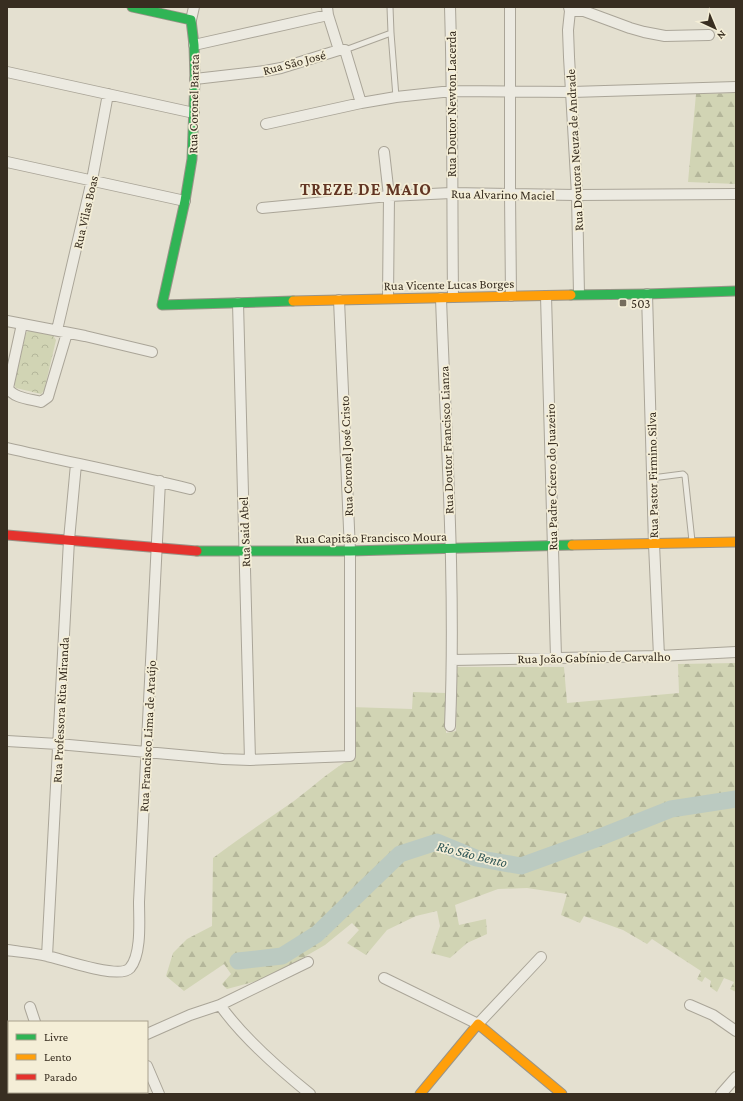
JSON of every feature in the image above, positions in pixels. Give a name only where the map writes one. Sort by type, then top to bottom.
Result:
[{"type":"main road","points":[[132,7],[191,20]]},
{"type":"main road","name":"Rua Coronel Barata","points":[[162,305],[185,201],[192,159],[195,79],[194,45],[191,20]]},
{"type":"main road","name":"Rua Vicente Lucas Borges","points":[[162,305],[388,298],[647,294],[736,291]]},
{"type":"main road","name":"Rua Capitão Francisco Moura","points":[[7,536],[196,551],[245,552],[736,542]]},
{"type":"main road","points":[[420,1094],[478,1024],[562,1094]]},
{"type":"street","name":"Rua Coronel Barata","points":[[191,20],[194,7]]},
{"type":"street","name":"Rua Doutor Newton Lacerda","points":[[450,7],[453,297]]},
{"type":"street","points":[[510,7],[511,296]]},
{"type":"street","points":[[569,9],[584,11],[630,28],[665,36],[709,35]]},
{"type":"street","name":"Rua Doutora Neuza de Andrade","points":[[569,9],[568,30],[577,195],[579,294]]},
{"type":"street","points":[[194,45],[327,11],[361,103]]},
{"type":"street","name":"Rua São José","points":[[195,79],[276,69],[342,50]]},
{"type":"street","points":[[7,72],[194,112]]},
{"type":"street","points":[[266,124],[361,103],[396,97],[452,91],[572,92],[736,87]]},
{"type":"street","name":"Rua Vilas Boas","points":[[22,324],[8,388],[14,395],[41,402],[48,396],[50,390],[108,94]]},
{"type":"street","points":[[384,152],[388,196],[388,298]]},
{"type":"street","points":[[7,162],[185,201]]},
{"type":"street","name":"Rua Alvarino Maciel","points":[[262,208],[388,196],[451,192],[577,195],[736,194]]},
{"type":"street","name":"Rua Pastor Firmino Silva","points":[[647,294],[654,544],[659,656]]},
{"type":"street","name":"Rua Padre Cícero do Juazeiro","points":[[546,296],[556,658]]},
{"type":"street","name":"Rua Doutor Francisco Lianza","points":[[441,298],[450,548],[452,660],[450,726]]},
{"type":"street","name":"Rua Coronel José Cristo","points":[[250,760],[350,756],[350,551],[339,300]]},
{"type":"street","name":"Rua Said Abel","points":[[238,303],[250,760]]},
{"type":"street","points":[[7,321],[62,331],[152,352]]},
{"type":"street","points":[[7,448],[160,481],[190,489]]},
{"type":"street","name":"Rua Professora Rita Miranda","points":[[47,956],[69,540],[76,464]]},
{"type":"street","name":"Rua Francisco Lima de Araújo","points":[[47,956],[80,966],[111,971],[124,971],[129,969],[133,964],[136,956],[139,938],[139,902],[160,481]]},
{"type":"street","name":"Rua João Gabínio de Carvalho","points":[[452,660],[659,656],[736,652]]},
{"type":"street","points":[[7,741],[250,760]]},
{"type":"street","points":[[7,950],[47,956]]},
{"type":"street","points":[[384,978],[478,1024],[541,957]]},
{"type":"street","points":[[148,1034],[190,1015],[220,1005],[308,962]]},
{"type":"street","points":[[220,1005],[228,1016],[253,1042],[310,1094]]},
{"type":"street","points":[[690,1005],[713,1015],[736,1031]]},
{"type":"street","points":[[30,1007],[35,1021]]},
{"type":"street","points":[[148,1068],[159,1094]]},
{"type":"street","points":[[721,1094],[736,1078]]},
{"type":"lane","points":[[390,7],[396,97]]},
{"type":"lane","name":"Rua São José","points":[[342,50],[391,34]]},
{"type":"lane","points":[[652,478],[683,474],[685,476],[692,543]]},
{"type":"green space","points":[[736,93],[736,184],[688,182],[696,94]]},
{"type":"green space","points":[[30,329],[52,334],[56,340],[44,391],[41,394],[16,388],[14,384],[26,333]]},
{"type":"green space","points":[[736,663],[736,992],[730,989],[734,982],[724,978],[717,992],[710,987],[711,981],[705,977],[702,982],[697,979],[701,971],[652,939],[647,944],[623,930],[584,916],[580,923],[561,915],[567,894],[527,888],[498,889],[455,905],[459,925],[486,919],[487,934],[467,943],[450,958],[431,953],[440,926],[437,911],[416,916],[387,930],[366,955],[347,943],[359,930],[352,923],[325,945],[268,978],[227,989],[222,984],[231,974],[224,964],[184,991],[166,976],[173,953],[187,939],[212,926],[213,858],[294,801],[336,768],[351,759],[351,707],[412,709],[413,692],[446,693],[446,733],[456,731],[457,667],[564,667],[567,703],[679,693],[678,664]]},
{"type":"waterway","name":"Rio São Bento","points":[[238,961],[282,956],[317,934],[400,854],[437,842],[476,858],[521,866],[593,840],[671,809],[736,799]]},
{"type":"traffic: fast","points":[[132,7],[191,20],[194,45],[195,79],[192,159],[185,201],[162,305],[293,301]]},
{"type":"traffic: fast","points":[[571,295],[736,291]]},
{"type":"traffic: fast","points":[[197,551],[350,551],[572,545]]},
{"type":"traffic: slow","points":[[293,301],[571,295]]},
{"type":"traffic: slow","points":[[572,545],[736,542]]},
{"type":"traffic: slow","points":[[420,1094],[478,1024],[562,1094]]},
{"type":"traffic: jam","points":[[7,535],[197,551]]},
{"type":"place","name":"503","points":[[623,303]]},
{"type":"district","name":"TREZE DE MAIO","points":[[366,189]]}]
